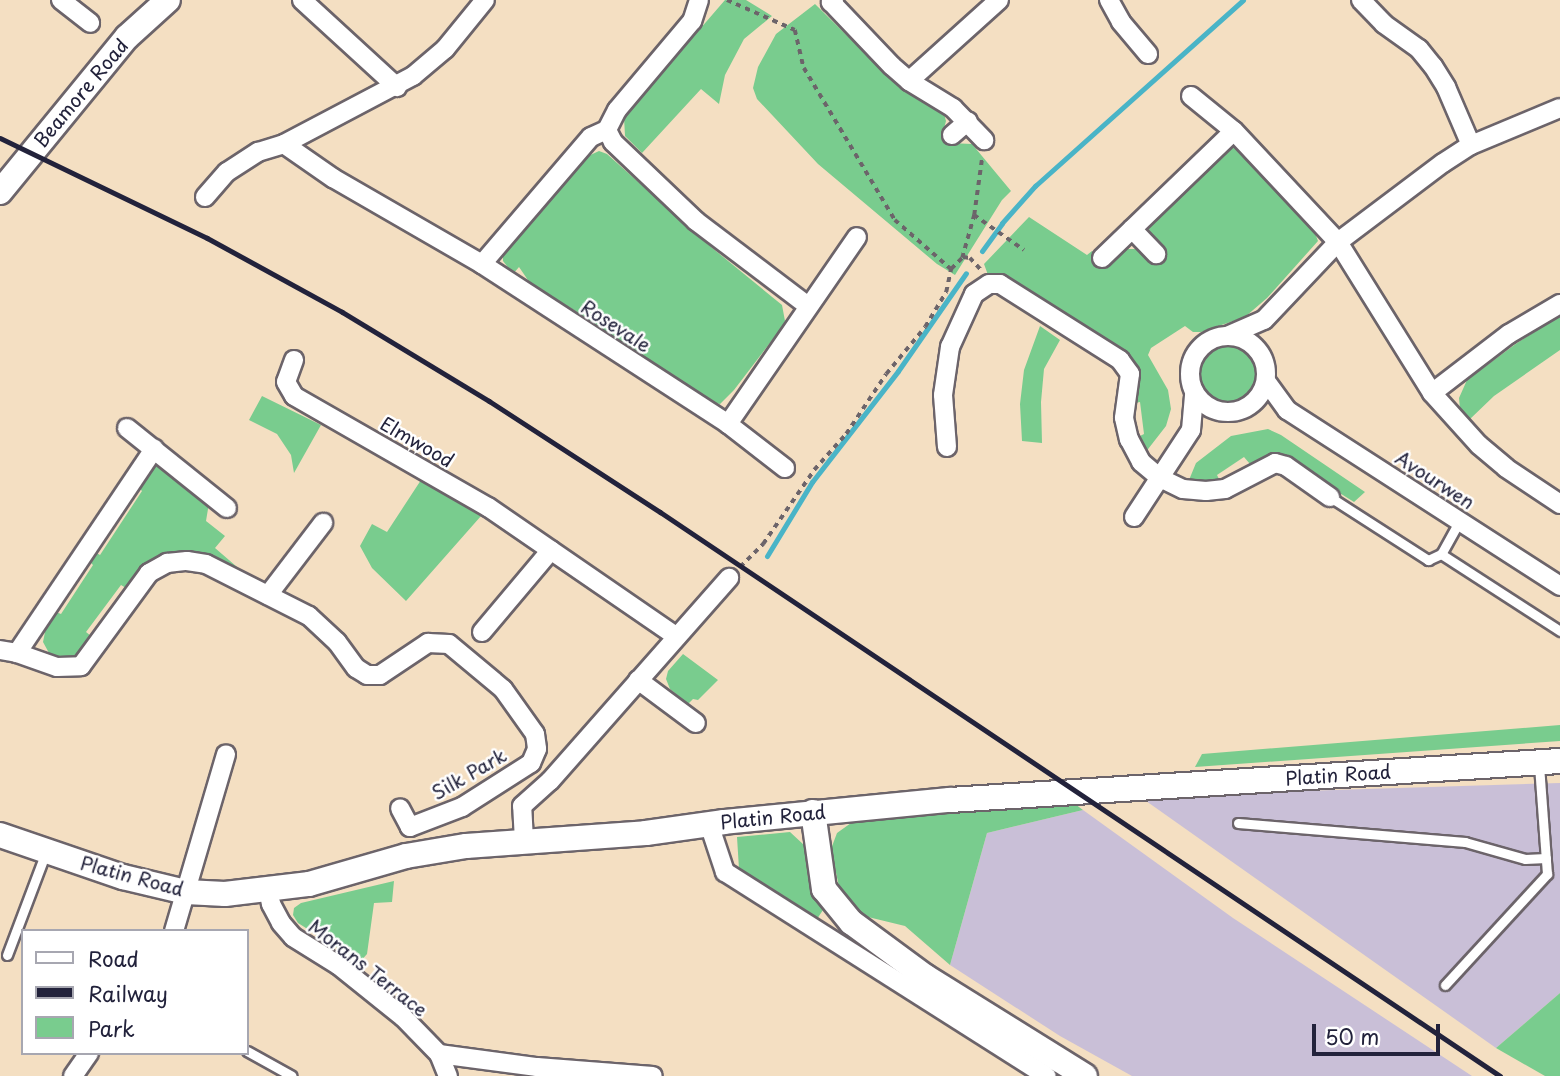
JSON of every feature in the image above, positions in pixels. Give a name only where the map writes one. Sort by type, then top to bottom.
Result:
[{"type":"main road","name":"Beamore Road","points":[[0,192],[127,37],[168,0]]},
{"type":"main road","name":"Platin Road","points":[[0,835],[123,877],[186,892],[225,894],[309,884],[421,853],[524,841],[646,833],[813,812],[1056,792],[1549,761]]},
{"type":"main road","points":[[813,812],[824,889],[833,904],[851,922],[921,985],[1085,1076]]},
{"type":"street","points":[[61,0],[90,23]]},
{"type":"street","points":[[302,0],[397,86]]},
{"type":"street","points":[[205,197],[228,172],[258,152],[284,144],[397,86],[445,49],[485,0]]},
{"type":"street","points":[[482,264],[591,137],[607,130],[617,110],[692,22],[699,0]]},
{"type":"street","points":[[834,0],[831,2],[909,81],[968,121],[984,140]]},
{"type":"street","points":[[909,81],[999,0]]},
{"type":"street","points":[[1109,0],[1121,22],[1148,54]]},
{"type":"street","points":[[1361,0],[1384,24],[1417,47],[1433,66],[1446,87],[1471,145]]},
{"type":"street","points":[[1191,96],[1234,131],[1338,242],[1432,393],[1479,445],[1506,468],[1560,504]]},
{"type":"street","points":[[1134,517],[1191,430],[1194,392],[1190,370],[1198,350],[1216,337],[1264,320],[1338,242],[1471,145],[1560,108]]},
{"type":"street","points":[[952,135],[968,121]]},
{"type":"street","points":[[607,130],[613,142],[696,221],[808,306]]},
{"type":"street","points":[[1102,258],[1234,131]]},
{"type":"street","name":"Rosevale","points":[[284,144],[333,178],[482,264],[728,424],[785,468]]},
{"type":"street","points":[[1132,229],[1156,254]]},
{"type":"street","points":[[728,424],[857,237]]},
{"type":"street","points":[[947,447],[943,395],[950,347],[974,294],[989,284],[1000,284],[1120,360],[1130,374],[1124,418],[1129,439],[1141,462],[1160,478],[1183,489],[1225,489],[1275,463],[1286,466],[1330,497]]},
{"type":"street","points":[[1432,393],[1509,334],[1560,304]]},
{"type":"street","name":"Avourwen","points":[[1264,320],[1260,352],[1267,371],[1266,381],[1287,410],[1560,586]]},
{"type":"street","points":[[1227,335],[1245,339],[1260,352]]},
{"type":"street","name":"Elmwood","points":[[294,360],[286,382],[294,396],[488,507],[676,636]]},
{"type":"street","points":[[1250,405],[1258,399],[1266,381]]},
{"type":"street","points":[[1194,392],[1207,406],[1225,412]]},
{"type":"street","name":"Avourwen","points":[[1191,430],[1225,412],[1250,405],[1287,410]]},
{"type":"street","points":[[127,428],[227,508]]},
{"type":"street","name":"Silk Park","points":[[154,449],[8,652],[57,667],[81,666],[149,573],[167,563],[187,561],[206,565],[309,616],[337,642],[356,668],[367,675],[380,675],[428,643],[449,644],[503,689],[535,734],[537,749],[531,763],[462,807],[410,827],[400,808]]},
{"type":"street","points":[[268,596],[323,523]]},
{"type":"street","points":[[482,632],[551,550]]},
{"type":"street","points":[[524,841],[522,806],[550,782],[729,578]]},
{"type":"street","points":[[638,680],[696,723]]},
{"type":"street","points":[[175,929],[226,754]]},
{"type":"street","points":[[709,824],[725,872],[921,985],[1047,1076]]},
{"type":"street","name":"Morans Terrace","points":[[268,890],[271,904],[281,923],[293,937],[338,965],[403,1017],[439,1054],[448,1076]]},
{"type":"street","points":[[439,1054],[533,1071],[653,1076]]},
{"type":"street","points":[[72,1076],[88,1055]]},
{"type":"lane","points":[[1330,497],[1428,560],[1441,554],[1460,520]]},
{"type":"lane","points":[[1441,554],[1560,631]]},
{"type":"lane","points":[[1445,985],[1547,874],[1549,761]]},
{"type":"lane","points":[[1238,823],[1465,842],[1525,859],[1546,858]]},
{"type":"lane","points":[[7,955],[46,851]]},
{"type":"lane","points":[[248,1052],[292,1076]]},
{"type":"path","points":[[727,0],[795,30],[804,68],[895,220],[951,269]]},
{"type":"path","points":[[729,578],[763,544],[814,470],[839,442],[886,374],[925,327],[946,292],[951,269],[962,258],[974,215],[984,140]]},
{"type":"path","points":[[974,215],[1024,250]]},
{"type":"path","points":[[962,258],[970,258],[989,284]]},
{"type":"shaded area","points":[[1560,783],[1560,993],[1496,1048],[1139,796]]},
{"type":"shaded area","points":[[1083,810],[1233,918],[1472,1076],[1132,1076],[1060,1036],[950,965],[987,833]]},
{"type":"green space","points":[[725,0],[746,0],[772,16],[744,39],[725,75],[719,104],[701,89],[642,153],[625,136],[624,117]]},
{"type":"green space","points":[[815,4],[896,84],[944,114],[946,121],[942,136],[950,143],[972,144],[1011,191],[1002,200],[955,275],[937,264],[818,164],[757,99],[753,88],[758,67],[776,34]]},
{"type":"green space","points":[[1232,147],[1244,150],[1313,228],[1318,241],[1267,298],[1245,317],[1201,332],[1193,332],[1185,326],[1151,348],[1148,355],[1168,390],[1171,409],[1166,426],[1145,453],[1136,438],[1144,434],[1140,402],[1135,403],[1137,389],[1131,362],[1009,279],[988,275],[984,264],[1029,217],[1087,255],[1092,251],[1105,264],[1124,249],[1138,249],[1153,260],[1162,250],[1149,230],[1150,221],[1221,152]]},
{"type":"green space","points":[[599,151],[607,154],[711,247],[782,305],[785,321],[782,327],[734,390],[720,404],[702,400],[574,310],[532,286],[519,267],[513,274],[503,261],[503,252],[584,158]]},
{"type":"green space","points":[[1560,316],[1560,350],[1494,396],[1469,420],[1460,409],[1459,398],[1467,380],[1517,343]]},
{"type":"green space","points":[[1040,326],[1060,340],[1044,369],[1041,402],[1042,443],[1022,441],[1020,404],[1024,370]]},
{"type":"green space","points":[[1227,345],[1248,354],[1257,375],[1248,396],[1227,405],[1206,396],[1197,375],[1206,354]]},
{"type":"green space","points":[[262,396],[321,425],[294,473],[291,455],[277,434],[249,420]]},
{"type":"green space","points":[[1268,429],[1365,492],[1354,502],[1282,457],[1267,456],[1250,464],[1244,457],[1217,475],[1220,481],[1189,480],[1196,463],[1231,436]]},
{"type":"green space","points":[[160,464],[209,503],[206,521],[225,536],[215,548],[251,579],[209,558],[183,553],[164,554],[140,569],[126,588],[121,585],[86,632],[91,636],[76,657],[57,659],[49,653],[43,642],[46,627],[56,612],[61,614],[93,565],[89,561],[95,552],[100,555],[142,491],[138,487],[151,468]]},
{"type":"green space","points":[[421,480],[481,516],[406,601],[372,568],[360,546],[372,524],[387,532]]},
{"type":"green space","points":[[683,654],[718,680],[698,700],[693,699],[688,704],[670,689],[666,679],[668,671]]},
{"type":"green space","points":[[1560,725],[1560,741],[1195,767],[1202,754]]},
{"type":"green space","points":[[1071,801],[1083,810],[987,833],[950,965],[905,926],[868,917],[841,896],[831,849],[837,833],[851,823]]},
{"type":"green space","points":[[790,832],[804,845],[808,877],[823,910],[817,919],[739,869],[737,837]]},
{"type":"green space","points":[[394,881],[392,902],[374,903],[367,954],[360,962],[298,923],[293,915],[294,908],[301,903]]},
{"type":"green space","points":[[1560,993],[1560,1076],[1545,1076],[1496,1048]]},
{"type":"waterway","points":[[982,251],[1002,223],[1035,186],[1243,0]]},
{"type":"waterway","points":[[767,556],[812,482],[898,371],[966,273]]},
{"type":"railway","points":[[0,138],[207,238],[342,312],[489,401],[660,512],[1500,1076]]}]
